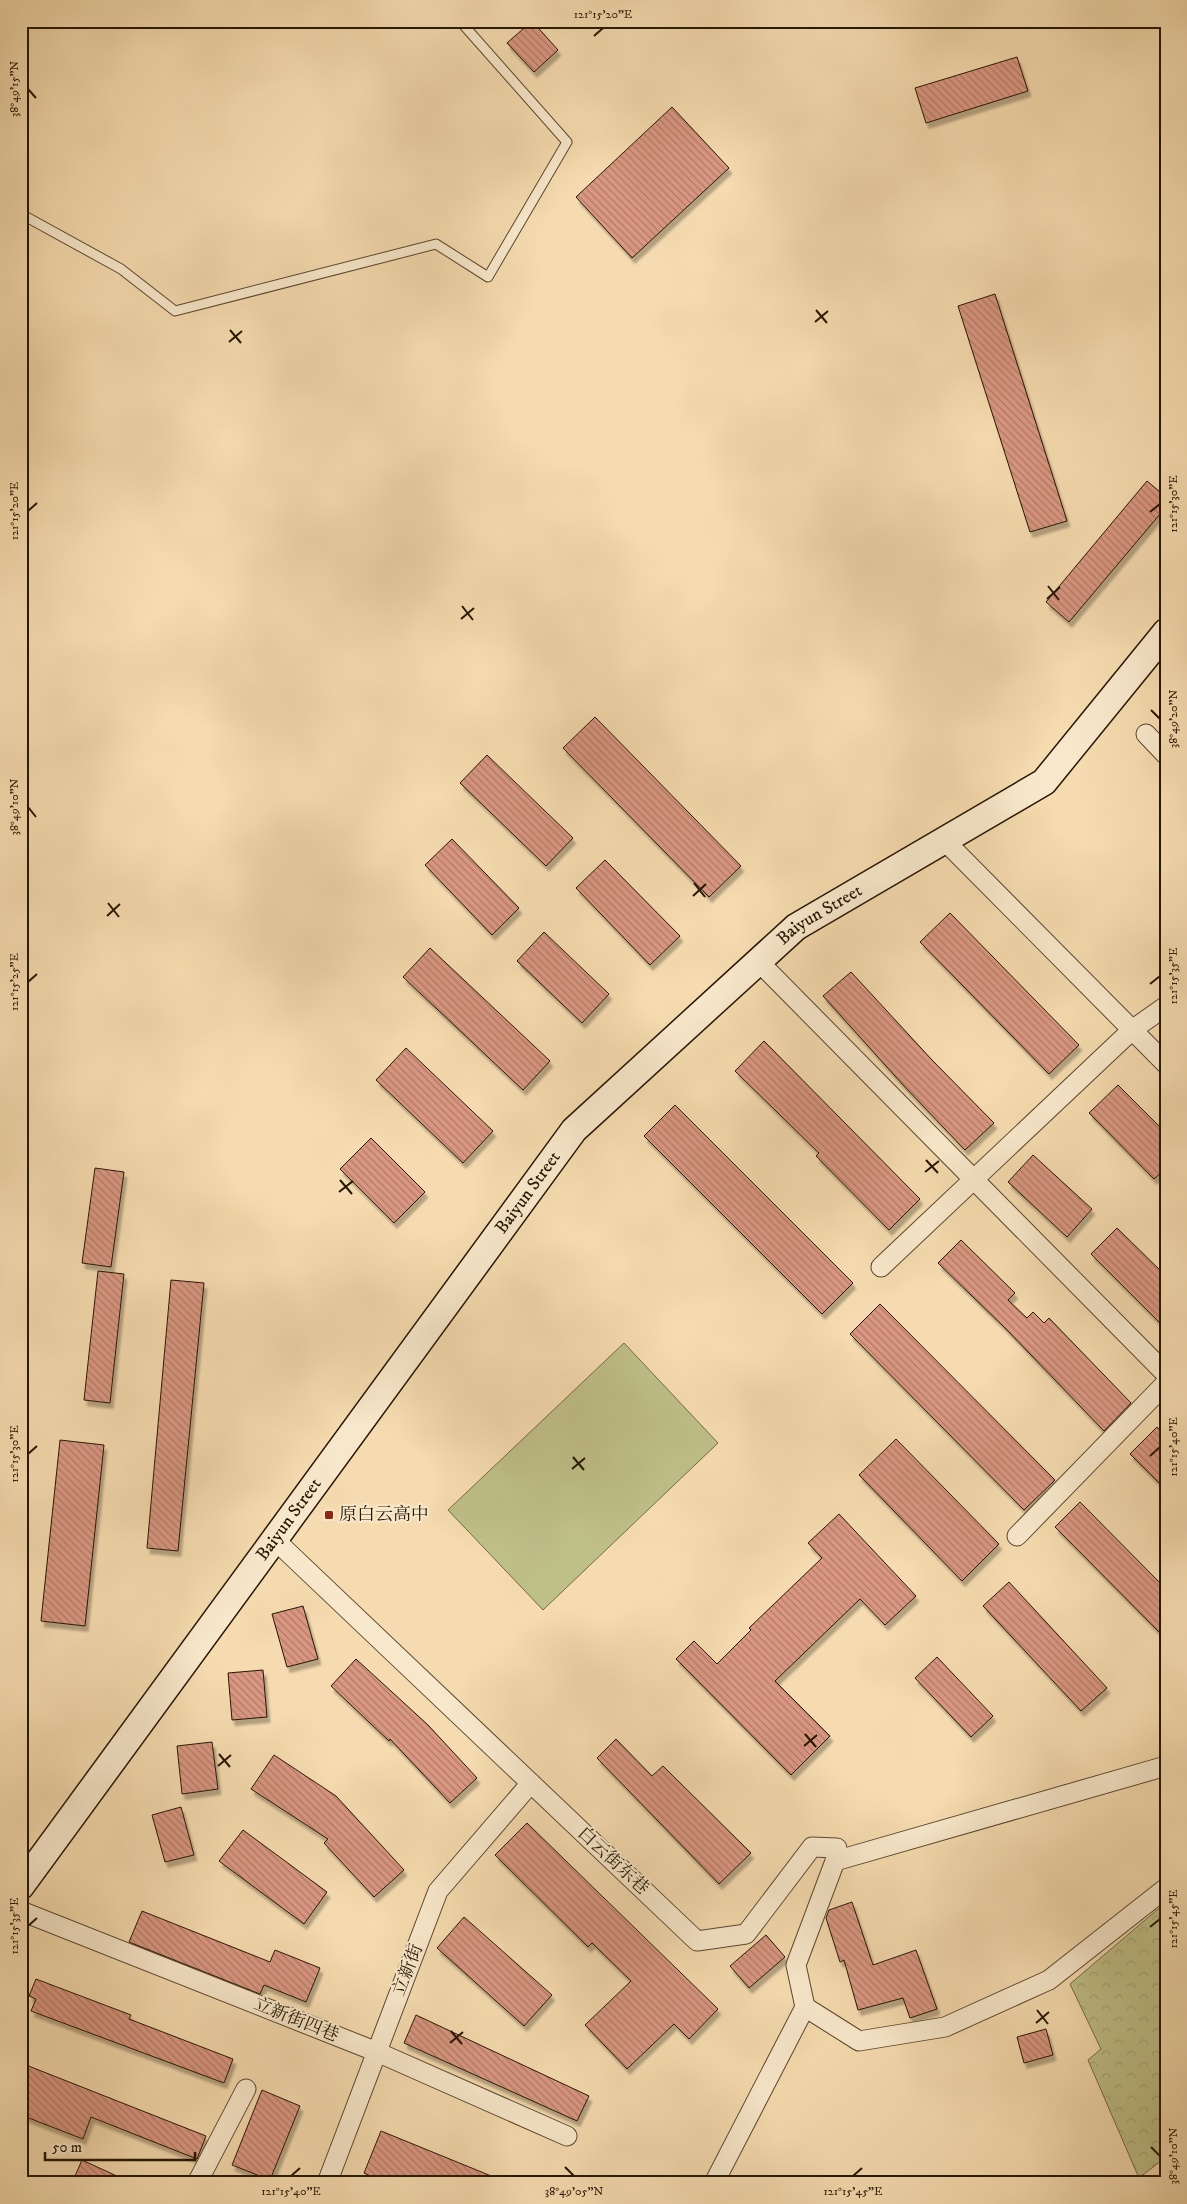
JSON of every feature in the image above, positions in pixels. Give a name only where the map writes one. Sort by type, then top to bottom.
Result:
[{"type":"main road","name":"Baiyun Street","points":[[21,1886],[574,1130],[796,927],[1044,782],[1166,632]]},
{"type":"street","points":[[1146,734],[1166,755]]},
{"type":"street","points":[[944,840],[1166,1064]]},
{"type":"street","points":[[758,961],[1166,1374]]},
{"type":"street","points":[[881,1267],[1132,1030],[1166,1006]]},
{"type":"street","points":[[1017,1536],[1166,1383]]},
{"type":"street","name":"白云街东巷","points":[[275,1540],[697,1941],[746,1934],[812,1847],[837,1848],[835,1861]]},
{"type":"street","points":[[714,2183],[806,2007],[796,1965],[835,1861],[1166,1766]]},
{"type":"street","name":"立新街","points":[[332,2181],[377,2052],[438,1891],[531,1783]]},
{"type":"street","points":[[806,2007],[859,2041],[945,2026],[1050,1980],[1166,1888]]},
{"type":"street","name":"立新街四巷","points":[[21,1911],[377,2052],[567,2136]]},
{"type":"street","points":[[197,2183],[246,2089]]},
{"type":"lane","points":[[21,214],[121,269],[175,311],[436,244],[488,277],[567,142],[460,21]]},
{"type":"green space","points":[[624,1343],[718,1443],[543,1610],[448,1510]]},
{"type":"green space","points":[[1166,1907],[1166,2157],[1139,2178],[1088,2060],[1101,2049],[1070,1984],[1158,1909]]},
{"type":"building","points":[[532,21],[558,50],[534,72],[507,43]]},
{"type":"building","points":[[1017,57],[1028,91],[926,123],[915,88]]},
{"type":"building","points":[[672,107],[729,168],[632,258],[576,197]]},
{"type":"building","points":[[995,294],[1067,521],[1030,532],[958,306]]},
{"type":"building","points":[[1147,481],[1166,497],[1166,507],[1069,622],[1046,602]]},
{"type":"building","points":[[595,717],[741,866],[709,897],[563,748]]},
{"type":"building","points":[[487,755],[573,838],[546,866],[460,783]]},
{"type":"building","points":[[452,839],[519,908],[492,935],[425,865]]},
{"type":"building","points":[[605,860],[680,936],[650,965],[576,888]]},
{"type":"building","points":[[950,913],[1079,1045],[1049,1074],[920,942]]},
{"type":"building","points":[[544,932],[609,994],[582,1023],[517,961]]},
{"type":"building","points":[[430,948],[550,1061],[523,1090],[403,977]]},
{"type":"building","points":[[851,972],[932,1060],[994,1123],[965,1150],[823,996]]},
{"type":"building","points":[[764,1041],[920,1199],[889,1230],[816,1156],[819,1153],[735,1071]]},
{"type":"building","points":[[406,1048],[493,1131],[463,1163],[376,1080]]},
{"type":"building","points":[[1118,1085],[1166,1133],[1166,1168],[1154,1179],[1089,1113]]},
{"type":"building","points":[[675,1105],[853,1283],[822,1314],[644,1136]]},
{"type":"building","points":[[371,1138],[425,1192],[394,1223],[340,1169]]},
{"type":"building","points":[[1033,1155],[1092,1209],[1067,1237],[1008,1182]]},
{"type":"building","points":[[95,1168],[124,1172],[111,1267],[82,1263]]},
{"type":"building","points":[[1117,1228],[1166,1276],[1166,1329],[1091,1254]]},
{"type":"building","points":[[961,1240],[1015,1293],[1008,1300],[1027,1318],[1033,1312],[1044,1323],[1049,1318],[1131,1403],[1104,1431],[1006,1329],[938,1263]]},
{"type":"building","points":[[98,1271],[124,1274],[110,1403],[84,1400]]},
{"type":"building","points":[[171,1280],[204,1283],[178,1551],[147,1548]]},
{"type":"building","points":[[880,1304],[1055,1480],[1024,1510],[850,1334]]},
{"type":"building","points":[[1157,1427],[1166,1437],[1166,1490],[1130,1454]]},
{"type":"building","points":[[896,1439],[999,1544],[962,1581],[859,1475]]},
{"type":"building","points":[[60,1440],[104,1445],[85,1626],[41,1621]]},
{"type":"building","points":[[1080,1502],[1166,1589],[1166,1639],[1055,1527]]},
{"type":"building","points":[[839,1514],[916,1596],[885,1625],[860,1599],[775,1681],[830,1736],[791,1775],[676,1659],[694,1641],[717,1664],[751,1630],[749,1628],[822,1558],[808,1543]]},
{"type":"building","points":[[1009,1582],[1107,1688],[1081,1711],[983,1606]]},
{"type":"building","points":[[303,1606],[318,1659],[287,1667],[272,1614]]},
{"type":"building","points":[[937,1657],[993,1716],[971,1737],[915,1678]]},
{"type":"building","points":[[356,1659],[428,1725],[477,1778],[450,1803],[390,1739],[389,1741],[331,1686]]},
{"type":"building","points":[[263,1670],[267,1717],[232,1720],[228,1673]]},
{"type":"building","points":[[616,1739],[652,1776],[663,1766],[751,1853],[719,1884],[597,1758]]},
{"type":"building","points":[[212,1742],[218,1789],[182,1794],[177,1746]]},
{"type":"building","points":[[274,1755],[336,1796],[404,1870],[374,1897],[324,1843],[328,1839],[251,1789]]},
{"type":"building","points":[[181,1807],[194,1855],[165,1862],[152,1815]]},
{"type":"building","points":[[527,1823],[718,2009],[689,2039],[674,2024],[627,2069],[585,2025],[631,1981],[592,1943],[588,1947],[495,1855]]},
{"type":"building","points":[[243,1830],[327,1892],[304,1924],[219,1861]]},
{"type":"building","points":[[852,1902],[873,1965],[916,1950],[937,2009],[910,2018],[903,1998],[858,2010],[844,1960],[840,1962],[826,1918],[829,1910]]},
{"type":"building","points":[[142,1911],[270,1962],[275,1950],[320,1968],[306,2002],[264,1985],[260,1994],[129,1942]]},
{"type":"building","points":[[464,1917],[552,1995],[524,2026],[437,1948]]},
{"type":"building","points":[[766,1935],[785,1957],[749,1988],[730,1966]]},
{"type":"building","points":[[36,1979],[131,2015],[129,2019],[233,2059],[224,2083],[31,2011],[36,1999],[29,1996]]},
{"type":"building","points":[[416,2015],[589,2096],[577,2121],[404,2043]]},
{"type":"building","points":[[1046,2029],[1053,2055],[1024,2063],[1017,2037]]},
{"type":"building","points":[[21,2063],[206,2136],[197,2159],[91,2117],[83,2139],[21,2115]]},
{"type":"building","points":[[262,2090],[300,2106],[270,2180],[232,2165]]},
{"type":"building","points":[[381,2131],[506,2183],[386,2183],[364,2173]]},
{"type":"building","points":[[82,2160],[132,2183],[72,2183]]},
{"type":"place","name":"原白云高中","points":[[329,1515]]}]
